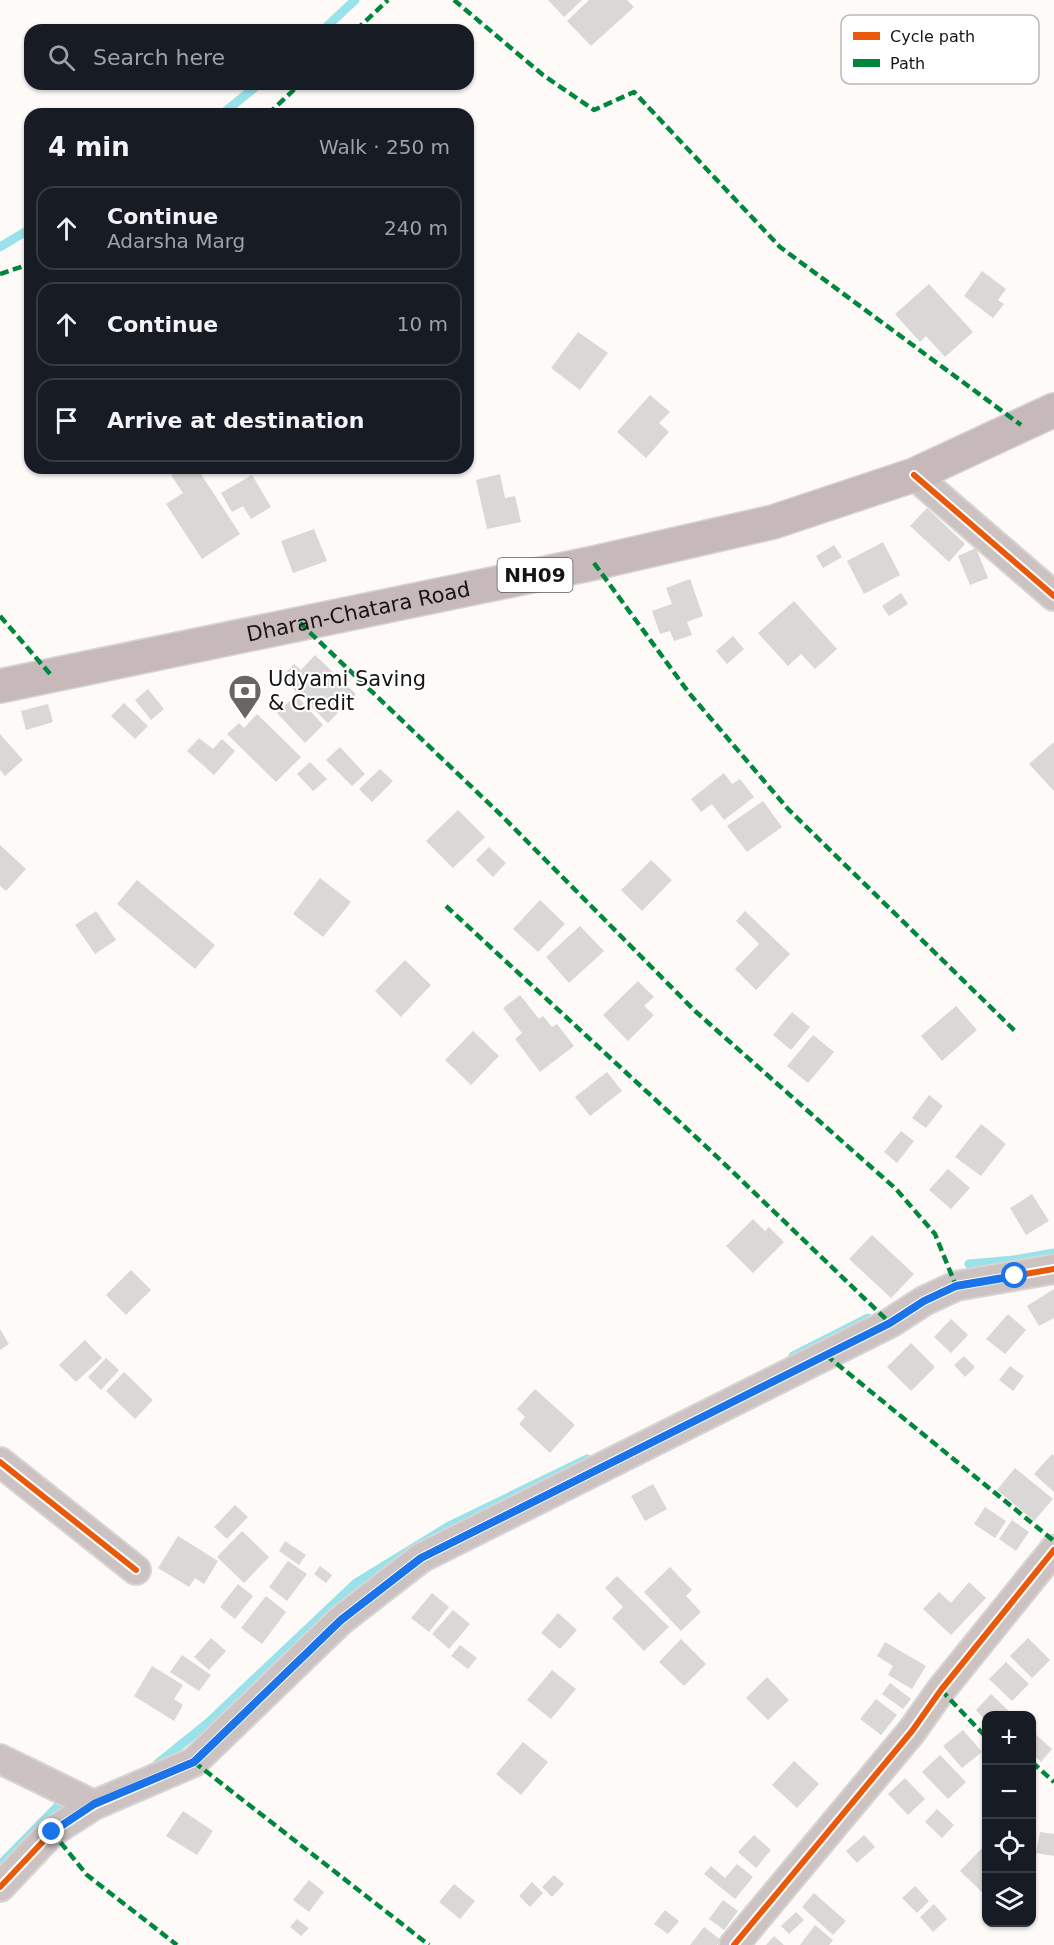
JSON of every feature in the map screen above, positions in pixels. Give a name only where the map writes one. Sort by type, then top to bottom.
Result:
[{"type":"main road","name":"Dharan-Chatara Road","points":[[0,686],[594,563],[773,522],[914,475],[1054,410]]},
{"type":"street","points":[[914,475],[1054,596]]},
{"type":"street","points":[[0,1887],[52,1832],[94,1804],[194,1762],[341,1620],[421,1558],[890,1323],[924,1301],[956,1286],[1054,1269]]},
{"type":"street","points":[[0,1462],[136,1570]]},
{"type":"street","points":[[734,1945],[912,1731],[941,1690],[1054,1550]]},
{"type":"street","points":[[0,1759],[94,1804]]},
{"type":"building","points":[[548,0],[582,0],[564,17]]},
{"type":"building","points":[[589,0],[627,0],[634,7],[591,46],[567,21]]},
{"type":"building","points":[[982,271],[1006,289],[998,300],[1004,304],[993,318],[964,296]]},
{"type":"building","points":[[929,284],[973,332],[945,357],[926,336],[920,342],[895,314]]},
{"type":"building","points":[[578,332],[608,353],[580,390],[551,368]]},
{"type":"building","points":[[650,395],[670,412],[659,423],[669,432],[646,458],[617,432]]},
{"type":"building","points":[[201,474],[240,534],[202,559],[166,504],[183,493],[171,475]]},
{"type":"building","points":[[500,474],[505,498],[515,496],[521,522],[487,529],[476,480]]},
{"type":"building","points":[[252,475],[271,507],[251,519],[243,506],[232,512],[221,493]]},
{"type":"building","points":[[927,508],[965,544],[949,562],[910,526]]},
{"type":"building","points":[[314,529],[327,561],[293,573],[281,541]]},
{"type":"building","points":[[883,542],[900,575],[864,594],[847,561]]},
{"type":"building","points":[[834,545],[842,557],[823,568],[816,556]]},
{"type":"building","points":[[976,548],[988,578],[970,585],[958,556]]},
{"type":"building","points":[[690,579],[703,616],[687,622],[692,635],[674,641],[670,631],[660,634],[652,611],[672,604],[666,588]]},
{"type":"building","points":[[901,593],[908,604],[889,616],[882,606]]},
{"type":"building","points":[[794,601],[837,649],[815,669],[801,654],[788,666],[758,633]]},
{"type":"building","points":[[733,636],[744,649],[727,664],[716,651]]},
{"type":"building","points":[[315,655],[356,694],[328,723],[281,677],[294,664],[301,670]]},
{"type":"building","points":[[148,689],[164,709],[151,720],[135,700]]},
{"type":"building","points":[[296,695],[323,725],[305,743],[277,713]]},
{"type":"building","points":[[124,703],[148,726],[135,739],[111,716]]},
{"type":"building","points":[[48,704],[53,722],[26,730],[21,711]]},
{"type":"building","points":[[257,714],[301,757],[276,782],[227,734],[239,723],[244,728]]},
{"type":"building","points":[[0,734],[23,760],[5,776],[0,770]]},
{"type":"building","points":[[199,738],[213,749],[222,739],[235,751],[214,775],[187,751]]},
{"type":"building","points":[[1054,742],[1054,791],[1029,764]]},
{"type":"building","points":[[340,747],[365,774],[352,786],[326,760]]},
{"type":"building","points":[[310,762],[327,779],[313,791],[297,774]]},
{"type":"building","points":[[380,769],[393,781],[372,802],[359,789]]},
{"type":"building","points":[[724,773],[732,784],[740,779],[754,797],[724,820],[712,804],[701,812],[691,799]]},
{"type":"building","points":[[763,801],[782,827],[747,852],[727,826]]},
{"type":"building","points":[[458,810],[485,837],[453,868],[426,841]]},
{"type":"building","points":[[0,845],[26,869],[6,891],[0,886]]},
{"type":"building","points":[[489,847],[506,863],[493,877],[476,860]]},
{"type":"building","points":[[651,860],[672,880],[642,911],[621,890]]},
{"type":"building","points":[[320,878],[351,902],[323,937],[293,914]]},
{"type":"building","points":[[137,880],[215,945],[195,969],[117,904]]},
{"type":"building","points":[[540,900],[565,924],[538,952],[513,929]]},
{"type":"building","points":[[96,911],[116,940],[95,954],[75,925]]},
{"type":"building","points":[[745,911],[790,954],[756,990],[735,969],[759,944],[736,921]]},
{"type":"building","points":[[580,926],[604,951],[569,983],[546,957]]},
{"type":"building","points":[[405,960],[431,985],[401,1017],[375,991]]},
{"type":"building","points":[[638,981],[654,997],[644,1006],[654,1015],[628,1041],[603,1015]]},
{"type":"building","points":[[520,995],[539,1019],[543,1016],[552,1027],[557,1024],[574,1046],[540,1072],[515,1039],[522,1033],[503,1008]]},
{"type":"building","points":[[956,1006],[977,1030],[942,1061],[921,1036]]},
{"type":"building","points":[[792,1012],[810,1027],[791,1050],[773,1035]]},
{"type":"building","points":[[473,1031],[499,1056],[471,1085],[445,1060]]},
{"type":"building","points":[[813,1035],[834,1052],[808,1083],[787,1066]]},
{"type":"building","points":[[607,1072],[622,1091],[590,1116],[575,1097]]},
{"type":"building","points":[[929,1095],[943,1106],[926,1128],[912,1118]]},
{"type":"building","points":[[981,1124],[1006,1144],[981,1176],[955,1157]]},
{"type":"building","points":[[901,1131],[914,1141],[897,1163],[884,1152]]},
{"type":"building","points":[[948,1169],[970,1188],[951,1209],[929,1190]]},
{"type":"building","points":[[1032,1194],[1049,1221],[1026,1235],[1010,1208]]},
{"type":"building","points":[[753,1219],[765,1231],[769,1227],[784,1242],[753,1273],[726,1246]]},
{"type":"building","points":[[872,1235],[914,1274],[891,1298],[849,1259]]},
{"type":"building","points":[[131,1270],[151,1290],[126,1315],[106,1295]]},
{"type":"building","points":[[1054,1289],[1054,1318],[1039,1326],[1027,1306]]},
{"type":"building","points":[[1008,1314],[1026,1330],[1005,1354],[986,1339]]},
{"type":"building","points":[[951,1319],[968,1335],[951,1353],[934,1337]]},
{"type":"building","points":[[0,1329],[9,1344],[0,1350]]},
{"type":"building","points":[[85,1340],[102,1358],[76,1382],[59,1365]]},
{"type":"building","points":[[911,1343],[935,1367],[911,1391],[887,1367]]},
{"type":"building","points":[[964,1356],[975,1367],[965,1377],[954,1365]]},
{"type":"building","points":[[106,1358],[119,1370],[101,1390],[88,1377]]},
{"type":"building","points":[[1010,1366],[1024,1376],[1013,1391],[999,1380]]},
{"type":"building","points":[[124,1372],[153,1400],[135,1419],[106,1391]]},
{"type":"building","points":[[535,1389],[575,1425],[550,1453],[519,1424],[525,1417],[517,1409]]},
{"type":"building","points":[[1052,1454],[1054,1456],[1054,1492],[1034,1474]]},
{"type":"building","points":[[1015,1468],[1053,1499],[1034,1521],[997,1490]]},
{"type":"building","points":[[653,1484],[667,1509],[645,1521],[631,1496]]},
{"type":"building","points":[[235,1505],[248,1517],[227,1539],[214,1527]]},
{"type":"building","points":[[985,1507],[1006,1521],[995,1538],[974,1524]]},
{"type":"building","points":[[1012,1520],[1029,1532],[1016,1551],[999,1539]]},
{"type":"building","points":[[242,1531],[269,1557],[244,1583],[217,1557]]},
{"type":"building","points":[[178,1536],[218,1561],[204,1584],[195,1578],[189,1587],[158,1568]]},
{"type":"building","points":[[285,1541],[306,1555],[299,1565],[279,1551]]},
{"type":"building","points":[[288,1561],[307,1574],[287,1601],[269,1587]]},
{"type":"building","points":[[320,1566],[332,1575],[326,1583],[314,1574]]},
{"type":"building","points":[[670,1567],[692,1590],[686,1596],[701,1612],[681,1631],[644,1592]]},
{"type":"building","points":[[617,1576],[669,1627],[644,1651],[612,1618],[623,1607],[605,1588]]},
{"type":"building","points":[[969,1582],[986,1598],[951,1635],[923,1609],[939,1592],[951,1603]]},
{"type":"building","points":[[238,1584],[253,1596],[235,1619],[220,1607]]},
{"type":"building","points":[[432,1593],[449,1607],[429,1632],[411,1618]]},
{"type":"building","points":[[266,1596],[286,1612],[262,1644],[241,1628]]},
{"type":"building","points":[[453,1610],[470,1624],[449,1649],[432,1634]]},
{"type":"building","points":[[558,1613],[577,1630],[560,1649],[541,1633]]},
{"type":"building","points":[[211,1638],[226,1651],[209,1670],[194,1657]]},
{"type":"building","points":[[1028,1638],[1050,1660],[1032,1678],[1010,1656]]},
{"type":"building","points":[[681,1639],[706,1664],[684,1686],[659,1662]]},
{"type":"building","points":[[885,1642],[926,1666],[912,1689],[888,1675],[893,1666],[877,1656]]},
{"type":"building","points":[[460,1645],[477,1658],[468,1669],[451,1656]]},
{"type":"building","points":[[182,1655],[211,1675],[199,1691],[170,1672]]},
{"type":"building","points":[[1006,1662],[1029,1684],[1012,1701],[989,1679]]},
{"type":"building","points":[[152,1666],[183,1685],[174,1699],[183,1705],[174,1721],[134,1696]]},
{"type":"building","points":[[552,1670],[576,1689],[551,1719],[527,1700]]},
{"type":"building","points":[[767,1677],[789,1700],[768,1720],[746,1698]]},
{"type":"building","points":[[890,1683],[911,1699],[903,1709],[882,1694]]},
{"type":"building","points":[[991,1694],[1009,1711],[982,1711],[982,1717],[976,1710]]},
{"type":"building","points":[[876,1699],[897,1715],[881,1735],[860,1719]]},
{"type":"building","points":[[963,1730],[982,1752],[962,1768],[943,1746]]},
{"type":"building","points":[[1036,1735],[1052,1749],[1041,1762],[1036,1757]]},
{"type":"building","points":[[523,1742],[548,1762],[521,1795],[496,1774]]},
{"type":"building","points":[[940,1755],[966,1782],[948,1799],[922,1772]]},
{"type":"building","points":[[794,1761],[819,1784],[797,1808],[772,1785]]},
{"type":"building","points":[[905,1778],[925,1799],[908,1815],[888,1794]]},
{"type":"building","points":[[937,1809],[954,1825],[942,1838],[925,1822]]},
{"type":"building","points":[[183,1811],[213,1831],[197,1855],[166,1836]]},
{"type":"building","points":[[1040,1832],[1054,1834],[1054,1856],[1036,1853]]},
{"type":"building","points":[[754,1835],[771,1850],[756,1868],[738,1852]]},
{"type":"building","points":[[864,1835],[875,1847],[857,1863],[846,1851]]},
{"type":"building","points":[[982,1848],[982,1892],[960,1871]]},
{"type":"building","points":[[737,1864],[753,1877],[735,1899],[704,1874],[711,1866],[725,1878]]},
{"type":"building","points":[[554,1875],[564,1884],[552,1897],[542,1887]]},
{"type":"building","points":[[309,1880],[324,1892],[309,1912],[293,1900]]},
{"type":"building","points":[[532,1882],[543,1893],[530,1907],[519,1896]]},
{"type":"building","points":[[454,1884],[475,1901],[460,1919],[439,1902]]},
{"type":"building","points":[[915,1886],[929,1901],[917,1913],[902,1898]]},
{"type":"building","points":[[814,1893],[846,1921],[833,1935],[802,1907]]},
{"type":"building","points":[[723,1900],[738,1911],[724,1930],[709,1919]]},
{"type":"building","points":[[934,1904],[947,1919],[933,1932],[920,1917]]},
{"type":"building","points":[[665,1910],[679,1921],[668,1934],[654,1924]]},
{"type":"building","points":[[796,1912],[804,1920],[789,1934],[781,1926]]},
{"type":"building","points":[[297,1919],[309,1928],[301,1936],[290,1927]]},
{"type":"building","points":[[815,1925],[833,1940],[829,1945],[800,1945]]},
{"type":"building","points":[[704,1927],[721,1940],[717,1945],[690,1945]]},
{"type":"building","points":[[774,1936],[784,1945],[766,1945]]},
{"type":"waterway","points":[[329,24],[355,0]]},
{"type":"waterway","points":[[229,108],[252,90]]},
{"type":"waterway","points":[[0,247],[24,233]]},
{"type":"waterway","points":[[969,1264],[1014,1260],[1054,1253]]},
{"type":"waterway","points":[[793,1356],[868,1318]]},
{"type":"waterway","points":[[157,1764],[209,1722],[356,1583],[449,1526],[587,1459]]},
{"type":"waterway","points":[[0,1865],[59,1805]]},
{"type":"marked path","points":[[362,24],[388,0]]},
{"type":"marked path","points":[[454,0],[543,75],[594,110],[634,92],[780,247],[1021,425]]},
{"type":"marked path","points":[[274,108],[294,90]]},
{"type":"marked path","points":[[0,274],[24,266]]},
{"type":"marked path","points":[[594,563],[689,693],[788,809],[1015,1031]]},
{"type":"marked path","points":[[0,616],[51,675]]},
{"type":"marked path","points":[[300,623],[501,815],[695,1011],[896,1189],[935,1234],[956,1286]]},
{"type":"marked path","points":[[446,906],[712,1152],[890,1323]]},
{"type":"marked path","points":[[826,1355],[1054,1541]]},
{"type":"marked path","points":[[941,1690],[982,1733]]},
{"type":"marked path","points":[[194,1762],[429,1945]]},
{"type":"marked path","points":[[1035,1765],[1054,1782]]},
{"type":"marked path","points":[[52,1832],[87,1875],[177,1945]]},
{"type":"cycle path","points":[[914,475],[1054,596]]},
{"type":"cycle path","points":[[0,1887],[52,1832],[94,1805],[194,1762],[341,1620],[421,1558],[890,1323],[924,1301],[956,1286],[1054,1269]]},
{"type":"cycle path","points":[[0,1462],[136,1570]]},
{"type":"cycle path","points":[[734,1945],[912,1731],[941,1690],[1054,1550]]},
{"type":"place","name":"Udyami Saving & Credit","points":[[245,720]]},
{"type":"route","points":[[52,1832],[94,1804],[194,1762],[341,1620],[421,1558],[890,1323],[924,1301],[956,1286],[1015,1276]]}]
